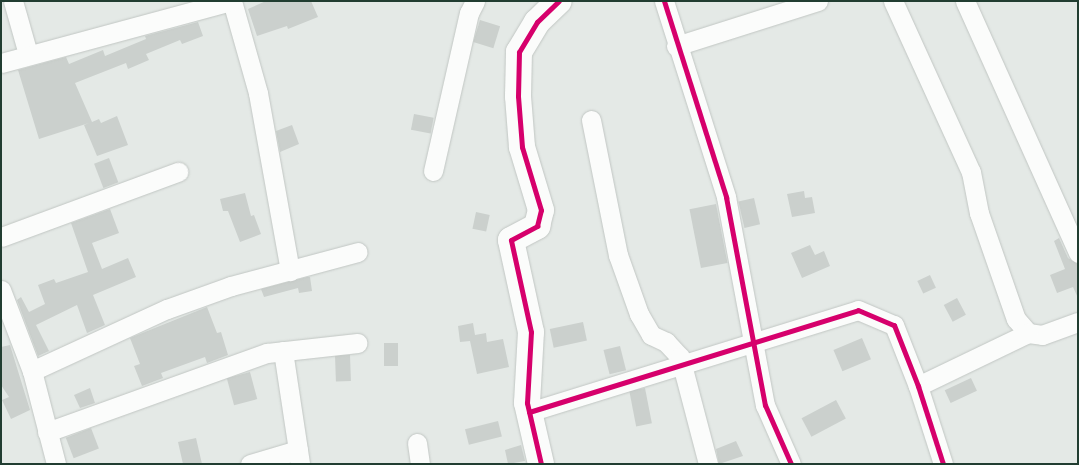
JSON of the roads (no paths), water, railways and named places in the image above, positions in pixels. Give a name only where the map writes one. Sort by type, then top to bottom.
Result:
[{"type":"street","points":[[13,1],[28,54]]},
{"type":"street","points":[[1,63],[28,54],[232,1],[258,93],[290,271]]},
{"type":"street","points":[[433,171],[468,13],[475,1]]},
{"type":"street","points":[[541,464],[529,412],[531,332],[511,240],[537,226],[541,210],[522,148],[518,96],[519,52],[537,22],[559,1]]},
{"type":"street","points":[[664,1],[676,46],[726,197],[765,405],[791,464]]},
{"type":"street","points":[[676,46],[818,1]]},
{"type":"street","points":[[894,1],[971,172],[980,213],[1016,319],[1028,333]]},
{"type":"street","points":[[965,1],[1078,253]]},
{"type":"street","points":[[591,120],[618,255],[639,314],[651,335],[666,342],[682,364],[708,464]]},
{"type":"street","points":[[1,237],[178,172]]},
{"type":"street","points":[[32,371],[167,309],[231,286],[358,252]]},
{"type":"street","points":[[1,290],[8,332],[32,371],[56,464]]},
{"type":"street","points":[[529,412],[682,364],[754,344],[858,310],[894,325],[918,386],[943,464]]},
{"type":"street","points":[[918,386],[1028,333],[1042,335],[1078,322]]},
{"type":"street","points":[[47,432],[267,353],[357,343]]},
{"type":"street","points":[[250,464],[299,457],[283,351]]},
{"type":"street","points":[[417,443],[420,464]]}]
